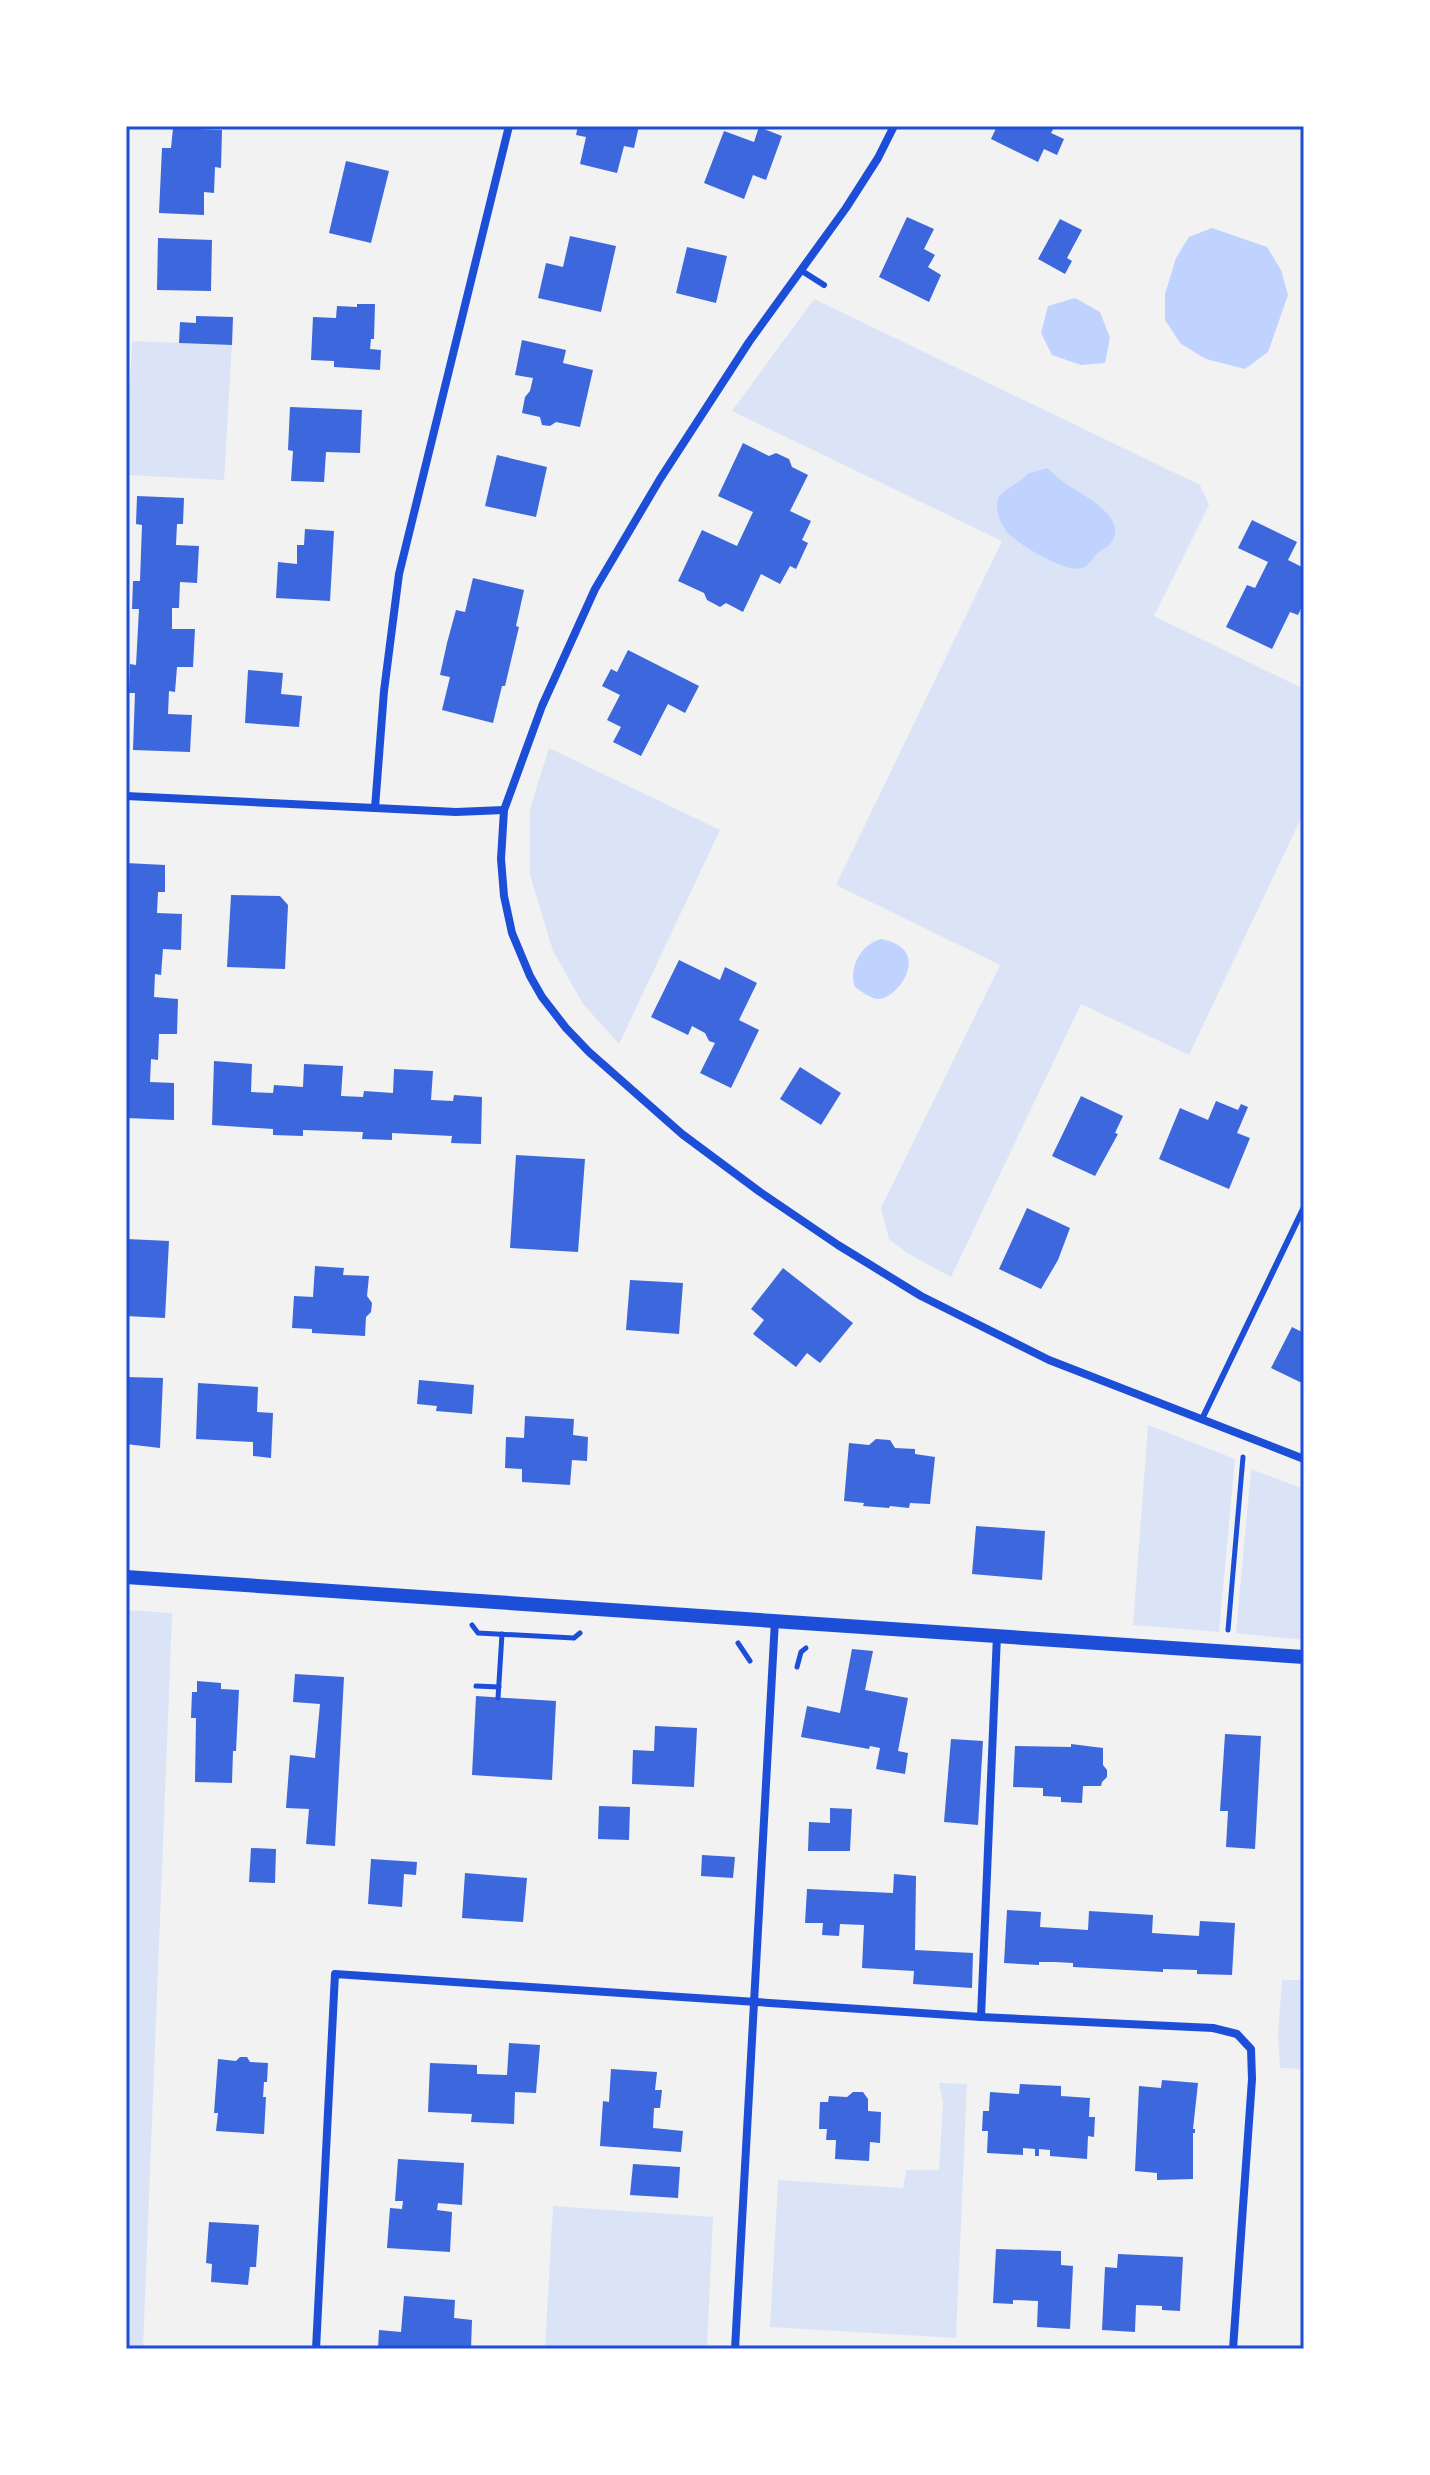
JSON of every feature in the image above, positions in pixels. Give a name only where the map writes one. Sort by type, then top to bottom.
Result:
[{"type":"street","points":[[375,808],[386,675],[399,574],[509,126]]},
{"type":"street","points":[[894,126],[846,208],[749,342],[646,500],[595,589],[542,706],[504,810],[501,859],[504,896],[512,933],[542,997],[573,1036],[682,1134],[760,1192],[861,1260],[921,1296],[1049,1360],[1304,1459]]},
{"type":"street","points":[[126,796],[456,812],[504,810]]},
{"type":"street","points":[[126,1577],[1304,1657]]},
{"type":"street","points":[[735,2349],[775,1620]]},
{"type":"street","points":[[981,2017],[997,1635]]},
{"type":"street","points":[[316,2349],[335,1974],[981,2017],[1213,2028],[1237,2034],[1251,2049],[1250,2106],[1233,2349]]},
{"type":"lane","points":[[802,271],[824,285]]},
{"type":"lane","points":[[1202,1419],[1304,1207]]},
{"type":"path","points":[[1226,1651],[1246,1437]]},
{"type":"path","points":[[498,1698],[502,1634]]},
{"type":"path","points":[[476,1686],[499,1687]]},
{"type":"shaded area","points":[[814,299],[1200,485],[1209,505],[1154,616],[1304,689],[1304,812],[1189,1055],[1081,1004],[951,1277],[907,1253],[889,1239],[881,1208],[1000,965],[836,885],[1002,541],[732,411]]},
{"type":"shaded area","points":[[132,341],[232,345],[224,480],[126,475]]},
{"type":"shaded area","points":[[549,748],[720,830],[619,1044],[583,1004],[553,951],[530,875],[530,809]]},
{"type":"shaded area","points":[[1148,1425],[1235,1459],[1219,1632],[1133,1625]]},
{"type":"shaded area","points":[[1251,1469],[1304,1489],[1304,1640],[1236,1633]]},
{"type":"shaded area","points":[[126,1610],[172,1613],[143,2349],[126,2349]]},
{"type":"shaded area","points":[[1282,1980],[1304,1980],[1304,2069],[1280,2068],[1278,2033]]},
{"type":"shaded area","points":[[939,2083],[967,2084],[956,2338],[770,2327],[778,2180],[903,2188],[906,2170],[939,2170],[943,2102]]},
{"type":"shaded area","points":[[553,2206],[713,2217],[707,2349],[545,2349]]},
{"type":"water","points":[[1212,228],[1267,247],[1281,270],[1288,295],[1268,352],[1245,369],[1206,359],[1181,344],[1165,320],[1165,294],[1176,258],[1189,237]]},
{"type":"water","points":[[1075,298],[1100,312],[1110,338],[1105,363],[1081,365],[1052,355],[1041,333],[1048,306]]},
{"type":"water","points":[[1047,468],[1093,501],[1115,526],[1115,536],[1109,545],[1082,568],[1065,567],[1031,550],[1007,532],[999,518],[997,503],[1002,494],[1027,474]]},
{"type":"water","points":[[881,939],[897,944],[906,953],[909,963],[902,983],[886,997],[878,999],[855,987],[853,972],[862,951]]},
{"type":"building","points":[[578,126],[639,126],[634,148],[624,146],[617,173],[580,164],[586,137],[576,135]]},
{"type":"building","points":[[997,126],[1055,126],[1051,133],[1064,139],[1057,155],[1044,149],[1038,162],[991,139]]},
{"type":"building","points":[[759,127],[782,136],[766,180],[753,175],[744,199],[704,183],[724,131],[754,142]]},
{"type":"building","points":[[173,128],[222,130],[221,168],[215,167],[214,193],[204,192],[204,215],[159,213],[162,148],[171,148]]},
{"type":"building","points":[[346,161],[389,171],[371,243],[329,233]]},
{"type":"building","points":[[907,217],[934,229],[924,249],[935,255],[928,267],[941,275],[929,302],[879,277]]},
{"type":"building","points":[[1060,219],[1082,230],[1067,258],[1072,261],[1065,274],[1038,259]]},
{"type":"building","points":[[570,236],[616,246],[601,312],[538,298],[546,263],[563,267]]},
{"type":"building","points":[[158,238],[212,240],[211,291],[157,290]]},
{"type":"building","points":[[687,247],[727,256],[716,303],[676,293]]},
{"type":"building","points":[[357,304],[375,304],[374,339],[371,339],[370,349],[381,350],[380,370],[334,367],[334,361],[311,360],[313,317],[336,318],[337,306],[357,307]]},
{"type":"building","points":[[196,316],[233,317],[232,345],[179,343],[180,322],[196,323]]},
{"type":"building","points":[[522,340],[566,350],[563,363],[593,370],[580,427],[556,422],[550,426],[542,425],[540,417],[522,413],[533,378],[515,375]]},
{"type":"building","points":[[290,407],[362,410],[360,453],[326,452],[324,482],[291,481],[293,451],[288,450]]},
{"type":"building","points":[[743,443],[769,456],[776,453],[789,459],[792,467],[808,475],[790,511],[811,521],[802,540],[808,543],[796,569],[790,566],[780,584],[761,574],[743,612],[726,603],[720,607],[707,600],[704,593],[678,581],[702,530],[737,546],[753,512],[718,496]]},
{"type":"building","points":[[497,455],[547,467],[536,517],[485,506]]},
{"type":"building","points":[[137,496],[184,498],[183,524],[177,524],[176,545],[199,546],[197,583],[180,582],[179,608],[172,608],[172,629],[195,629],[193,667],[177,667],[175,692],[169,691],[168,714],[192,715],[190,752],[133,750],[135,693],[129,693],[130,664],[136,665],[139,609],[132,609],[133,581],[140,581],[142,525],[136,524]]},
{"type":"building","points":[[1252,520],[1297,542],[1288,560],[1304,568],[1304,602],[1298,615],[1290,612],[1272,649],[1226,627],[1247,585],[1255,588],[1268,562],[1238,548]]},
{"type":"building","points":[[305,529],[334,531],[330,601],[276,598],[278,562],[297,564],[297,545],[304,545]]},
{"type":"building","points":[[473,578],[524,590],[516,626],[519,627],[493,723],[442,710],[450,677],[440,675],[447,643],[456,610],[465,612]]},
{"type":"building","points":[[628,650],[699,686],[685,713],[668,704],[641,756],[613,742],[621,727],[607,720],[620,695],[602,686],[611,669],[617,672]]},
{"type":"building","points":[[248,670],[283,673],[281,694],[302,696],[299,727],[245,723]]},
{"type":"building","points":[[126,863],[165,865],[165,892],[158,892],[157,913],[182,914],[181,950],[163,949],[161,975],[155,974],[154,997],[178,999],[177,1034],[159,1034],[158,1060],[151,1059],[150,1082],[174,1083],[174,1120],[126,1118]]},
{"type":"building","points":[[231,895],[280,896],[288,905],[285,969],[227,967]]},
{"type":"building","points":[[679,960],[720,980],[725,967],[757,983],[739,1020],[759,1030],[731,1088],[700,1073],[715,1043],[709,1041],[705,1033],[692,1026],[688,1035],[651,1017]]},
{"type":"building","points":[[214,1061],[252,1064],[251,1092],[273,1093],[274,1085],[303,1087],[304,1064],[343,1066],[341,1096],[363,1097],[364,1091],[393,1093],[394,1069],[433,1071],[431,1100],[453,1101],[454,1095],[482,1097],[481,1144],[451,1143],[452,1136],[392,1133],[392,1140],[362,1139],[363,1132],[303,1130],[303,1136],[273,1135],[273,1129],[212,1125]]},
{"type":"building","points":[[800,1067],[841,1093],[821,1125],[780,1099]]},
{"type":"building","points":[[1081,1096],[1123,1116],[1115,1133],[1118,1134],[1095,1176],[1052,1156]]},
{"type":"building","points":[[1216,1101],[1238,1110],[1241,1104],[1248,1107],[1237,1133],[1250,1138],[1229,1189],[1159,1159],[1180,1108],[1208,1120]]},
{"type":"building","points":[[516,1155],[585,1159],[578,1252],[510,1248]]},
{"type":"building","points":[[1027,1208],[1070,1228],[1058,1260],[1041,1289],[999,1269]]},
{"type":"building","points":[[127,1239],[169,1241],[165,1318],[126,1316]]},
{"type":"building","points":[[315,1266],[344,1268],[343,1275],[369,1276],[367,1296],[372,1303],[371,1312],[366,1317],[365,1336],[312,1333],[312,1329],[292,1328],[294,1296],[313,1297]]},
{"type":"building","points":[[783,1268],[853,1323],[820,1363],[807,1353],[796,1367],[753,1334],[764,1320],[751,1309]]},
{"type":"building","points":[[630,1280],[683,1283],[679,1334],[626,1330]]},
{"type":"building","points":[[1292,1327],[1304,1333],[1304,1384],[1271,1368]]},
{"type":"building","points":[[126,1377],[163,1378],[160,1448],[126,1444]]},
{"type":"building","points":[[419,1380],[474,1385],[472,1414],[436,1411],[437,1406],[417,1404]]},
{"type":"building","points":[[198,1383],[258,1387],[257,1412],[273,1413],[271,1458],[253,1456],[253,1442],[196,1439]]},
{"type":"building","points":[[525,1416],[574,1419],[573,1435],[588,1437],[587,1461],[572,1460],[570,1485],[522,1482],[522,1469],[505,1468],[506,1437],[524,1438]]},
{"type":"building","points":[[876,1439],[890,1440],[895,1448],[915,1449],[915,1454],[935,1457],[930,1504],[910,1503],[909,1508],[889,1508],[844,1501],[849,1443],[869,1445]]},
{"type":"building","points":[[976,1526],[1045,1531],[1042,1580],[972,1574]]},
{"type":"building","points":[[852,1649],[873,1651],[865,1690],[908,1698],[898,1751],[908,1753],[905,1774],[876,1769],[880,1748],[870,1746],[869,1749],[801,1737],[807,1706],[840,1713]]},
{"type":"building","points":[[295,1674],[344,1677],[335,1846],[306,1844],[309,1809],[286,1808],[290,1755],[315,1758],[320,1704],[293,1702]]},
{"type":"building","points":[[197,1681],[221,1683],[221,1689],[239,1690],[232,1783],[195,1782],[196,1718],[191,1718],[192,1692],[197,1692]]},
{"type":"building","points":[[476,1696],[556,1701],[552,1780],[472,1775]]},
{"type":"building","points":[[655,1726],[697,1728],[694,1787],[632,1784],[633,1750],[654,1751]]},
{"type":"building","points":[[1225,1734],[1261,1736],[1255,1849],[1226,1847],[1228,1811],[1220,1811]]},
{"type":"building","points":[[951,1739],[983,1741],[978,1825],[944,1822]]},
{"type":"building","points":[[1071,1744],[1103,1748],[1107,1777],[1101,1786],[1083,1786],[1082,1803],[1061,1802],[1061,1797],[1043,1796],[1043,1788],[1013,1787],[1015,1746],[1071,1747]]},
{"type":"building","points":[[599,1806],[630,1807],[629,1840],[598,1839]]},
{"type":"building","points":[[830,1808],[852,1809],[850,1851],[808,1851],[809,1822],[830,1823]]},
{"type":"building","points":[[251,1848],[276,1849],[275,1883],[249,1882]]},
{"type":"building","points":[[702,1855],[735,1857],[733,1878],[701,1876]]},
{"type":"building","points":[[371,1859],[417,1862],[416,1875],[404,1874],[402,1907],[368,1904]]},
{"type":"building","points":[[465,1873],[527,1878],[523,1922],[462,1918]]},
{"type":"building","points":[[894,1874],[916,1876],[915,1950],[973,1953],[972,1988],[913,1984],[914,1971],[862,1968],[864,1925],[840,1924],[839,1936],[822,1935],[823,1923],[805,1923],[807,1889],[893,1893]]},
{"type":"building","points":[[1007,1910],[1041,1912],[1040,1927],[1088,1930],[1089,1911],[1153,1915],[1152,1933],[1199,1936],[1200,1921],[1235,1923],[1232,1975],[1197,1974],[1197,1970],[1163,1969],[1163,1972],[1073,1967],[1073,1963],[1055,1962],[1039,1962],[1039,1965],[1004,1963]]},
{"type":"building","points":[[509,2043],[540,2045],[536,2093],[515,2092],[514,2124],[471,2122],[472,2114],[428,2112],[430,2063],[477,2065],[477,2074],[507,2075]]},
{"type":"building","points":[[247,2057],[250,2062],[268,2063],[263,2097],[266,2097],[264,2134],[216,2131],[218,2113],[214,2113],[218,2059],[236,2061]]},
{"type":"building","points":[[611,2069],[657,2072],[655,2090],[662,2090],[660,2108],[654,2108],[653,2128],[683,2131],[681,2152],[600,2146],[603,2101],[609,2102]]},
{"type":"building","points":[[1162,2080],[1198,2083],[1193,2129],[1193,2179],[1157,2180],[1157,2173],[1135,2171],[1139,2086],[1161,2088]]},
{"type":"building","points":[[1020,2084],[1061,2086],[1061,2096],[1090,2098],[1089,2117],[1095,2117],[1094,2137],[1088,2136],[1087,2159],[1050,2156],[1050,2150],[1039,2149],[1039,2156],[1035,2156],[1035,2149],[1023,2148],[1023,2155],[987,2153],[988,2131],[982,2131],[983,2111],[989,2111],[990,2092],[1019,2094]]},
{"type":"building","points":[[853,2092],[863,2092],[868,2099],[868,2111],[881,2112],[880,2143],[870,2142],[869,2161],[835,2159],[836,2140],[826,2140],[827,2129],[819,2129],[820,2102],[828,2102],[829,2096],[847,2097]]},
{"type":"building","points":[[398,2159],[464,2163],[462,2205],[438,2203],[437,2210],[452,2212],[450,2252],[387,2248],[390,2208],[402,2209],[403,2201],[395,2201]]},
{"type":"building","points":[[633,2164],[680,2167],[678,2198],[630,2195]]},
{"type":"building","points":[[209,2222],[259,2225],[256,2267],[250,2267],[248,2285],[211,2282],[212,2264],[206,2263]]},
{"type":"building","points":[[996,2249],[1061,2251],[1061,2265],[1073,2266],[1070,2329],[1037,2327],[1038,2301],[993,2303]]},
{"type":"building","points":[[1118,2254],[1183,2257],[1180,2311],[1162,2310],[1162,2306],[1136,2305],[1135,2332],[1102,2330],[1105,2267],[1117,2268]]},
{"type":"building","points":[[404,2296],[455,2300],[454,2318],[472,2320],[471,2349],[378,2349],[379,2330],[401,2332]]}]
